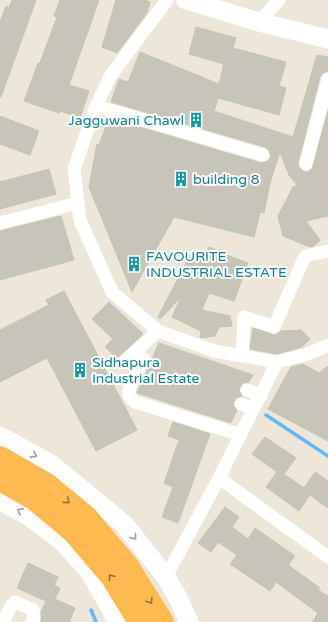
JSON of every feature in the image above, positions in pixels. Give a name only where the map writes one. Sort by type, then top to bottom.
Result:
[{"type":"highway","points":[[0,457],[47,484],[87,518],[128,566],[163,622]]},
{"type":"highway","points":[[0,480],[35,500],[73,532],[112,578],[139,622]]},
{"type":"street","points":[[166,0],[111,75],[96,106],[74,169],[80,220],[112,292],[158,330],[214,351],[277,362],[308,354],[328,345]]},
{"type":"street","points":[[186,0],[259,22],[328,39]]},
{"type":"street","points":[[259,22],[279,0]]},
{"type":"street","points":[[306,164],[328,79]]},
{"type":"street","points":[[96,106],[263,155]]},
{"type":"street","points":[[0,222],[78,203]]},
{"type":"street","points":[[242,356],[244,317],[274,327],[305,256],[328,251]]},
{"type":"street","points":[[158,330],[127,359],[142,363],[129,388],[130,399],[135,402],[238,430]]},
{"type":"street","points":[[166,577],[219,478],[238,430],[254,409],[277,362]]},
{"type":"street","points":[[248,390],[261,396]]},
{"type":"street","points":[[241,404],[254,409]]},
{"type":"street","points":[[0,436],[51,464],[124,524],[166,577],[189,622]]},
{"type":"street","points":[[219,478],[328,557]]},
{"type":"street","points":[[0,500],[27,515],[61,540],[90,572],[118,622]]},
{"type":"street","points":[[3,622],[11,606],[15,602],[33,610],[34,617],[32,622]]},
{"type":"building","points":[[12,0],[36,0],[0,97],[0,22],[6,6],[9,8]]},
{"type":"building","points":[[60,0],[99,0],[69,85],[89,91],[80,118],[60,111],[59,113],[24,101],[57,17],[54,16]]},
{"type":"building","points":[[116,0],[144,0],[150,2],[147,13],[117,53],[102,47]]},
{"type":"building","points":[[196,27],[236,38],[233,48],[286,62],[279,86],[286,88],[279,115],[218,98],[214,111],[293,137],[317,55],[328,57],[328,71],[323,73],[320,77],[298,166],[304,172],[308,172],[312,169],[328,111],[328,216],[306,221],[320,240],[314,246],[310,247],[283,236],[278,216],[293,187],[297,185],[289,175],[280,152],[270,183],[264,213],[260,212],[254,237],[174,217],[132,292],[89,187],[97,144],[99,145],[109,118],[261,163],[268,161],[271,157],[269,150],[265,147],[111,102],[119,79],[128,82],[140,52],[219,84],[224,64],[189,54]]},
{"type":"building","points":[[0,116],[39,131],[30,155],[0,144]]},
{"type":"building","points":[[49,169],[56,194],[0,209],[0,182]]},
{"type":"building","points":[[61,216],[74,260],[0,280],[0,231]]},
{"type":"building","points":[[209,247],[248,263],[234,301],[209,293],[202,310],[230,316],[232,326],[219,327],[215,336],[202,338],[200,337],[201,331],[172,317],[181,297],[160,319],[158,317],[189,257],[196,260],[198,254],[205,257]]},
{"type":"building","name":"Sidhapura Industrial Estate","points":[[64,291],[137,430],[96,451],[47,358],[0,382],[0,330],[49,305],[46,300]]},
{"type":"building","points":[[109,302],[143,334],[117,358],[105,347],[113,339],[92,319]]},
{"type":"building","points":[[253,328],[275,335],[281,331],[301,330],[310,339],[302,347],[277,354],[250,349]]},
{"type":"building","points":[[159,343],[253,375],[249,382],[243,383],[240,387],[239,391],[242,396],[236,398],[234,401],[233,406],[237,410],[231,423],[137,393]]},
{"type":"building","points":[[303,364],[319,373],[328,366],[328,441],[268,409],[291,367]]},
{"type":"building","points":[[173,422],[210,434],[178,523],[162,517],[173,487],[164,483],[179,440],[168,436]]},
{"type":"building","points":[[265,437],[296,458],[284,474],[304,488],[315,472],[328,481],[328,508],[310,495],[299,511],[266,487],[277,472],[252,454]]},
{"type":"building","points":[[225,507],[239,517],[232,527],[248,539],[255,528],[295,556],[288,565],[320,588],[318,590],[328,596],[328,622],[312,622],[318,613],[276,582],[270,591],[230,564],[237,555],[218,542],[211,552],[198,543]]},
{"type":"building","points":[[28,563],[58,577],[54,585],[60,588],[55,599],[75,608],[69,622],[41,622],[41,612],[46,601],[17,588]]},
{"type":"waterway","points":[[266,415],[328,456]]},
{"type":"waterway","points":[[91,610],[96,622]]},
{"type":"place","name":"Jagguwani Chawl","points":[[196,120]]},
{"type":"place","name":"building 8","points":[[181,179]]},
{"type":"place","name":"FAVOURITE INDUSTRIAL ESTATE","points":[[134,264]]},
{"type":"place","name":"Sidhapura Industrial Estate","points":[[80,370]]}]
